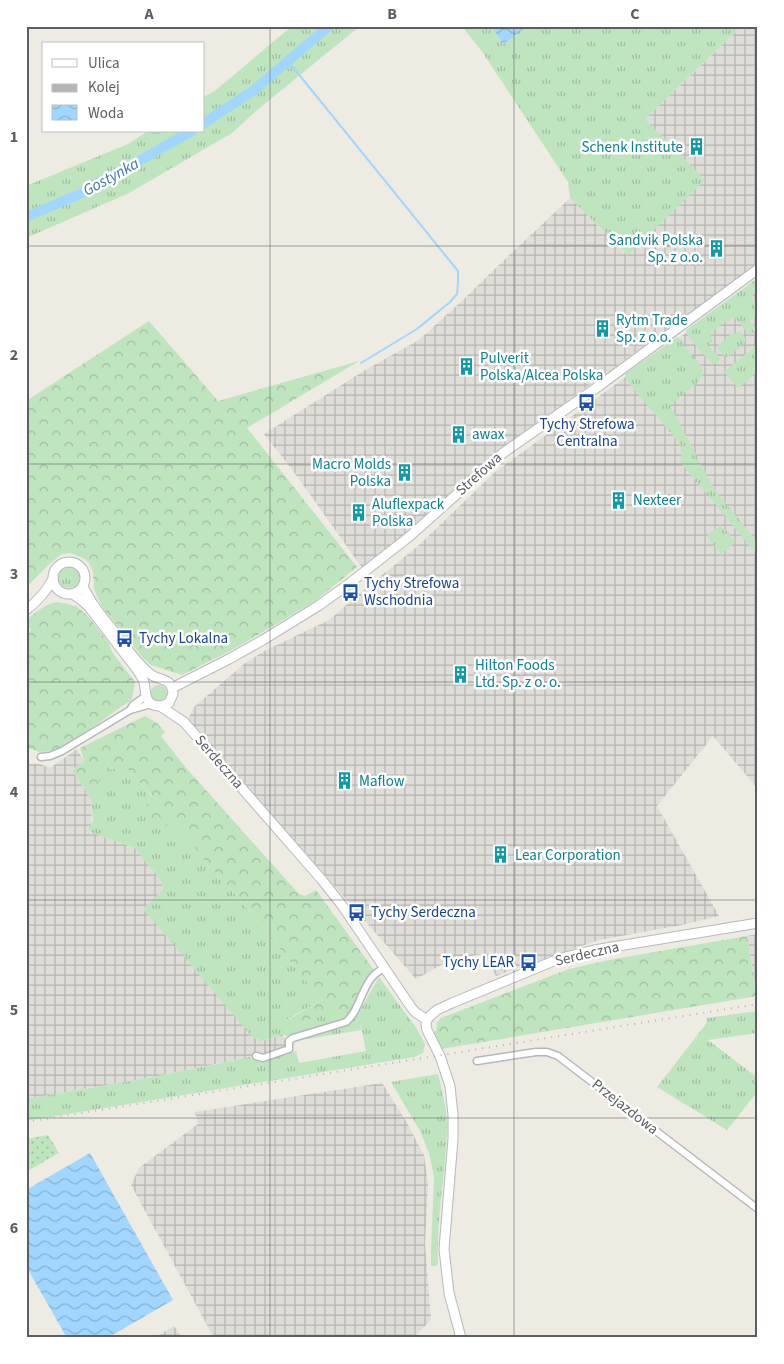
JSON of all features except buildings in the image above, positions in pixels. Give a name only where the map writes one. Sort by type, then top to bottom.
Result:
[{"type":"street","name":"Strefowa","points":[[172,692],[264,640],[346,586],[410,536],[509,448],[599,386],[758,269]]},
{"type":"street","points":[[26,610],[39,600],[49,588],[55,570],[66,562],[79,565],[84,572],[85,582],[81,590],[68,594],[56,588],[53,579]]},
{"type":"street","points":[[41,756],[50,756],[62,751],[130,710],[133,705],[151,699],[169,703],[172,692],[168,682],[157,679],[150,674],[133,656],[95,607],[83,586]]},
{"type":"street","points":[[39,600],[61,592]]},
{"type":"street","points":[[73,594],[89,607],[138,671],[151,699]]},
{"type":"street","points":[[151,699],[150,682],[157,679]]},
{"type":"street","name":"Serdeczna","points":[[172,692],[174,703],[184,722],[327,886],[415,1012],[427,1020],[431,1014],[452,1003],[561,958],[594,950],[758,923]]},
{"type":"street","name":"Serdeczna","points":[[151,699],[184,722]]},
{"type":"street","points":[[256,1056],[263,1058],[289,1049],[289,1041],[293,1038],[346,1022],[352,1017],[374,975],[384,968]]},
{"type":"street","points":[[427,1020],[427,1030],[440,1056],[450,1086],[453,1140],[444,1249],[449,1293],[461,1338]]},
{"type":"street","name":"Przejazdowa","points":[[477,1061],[536,1052],[547,1052],[558,1056],[758,1209]]},
{"type":"shaded area","points":[[742,26],[758,26],[758,264],[488,458],[447,500],[363,569],[291,468],[264,434],[367,369],[419,340],[570,198],[627,255],[645,119]]},
{"type":"shaded area","points":[[758,283],[758,789],[713,736],[657,806],[719,916],[682,925],[599,940],[496,976],[484,954],[452,959],[416,979],[188,719],[194,707],[244,664],[264,651],[329,620],[418,546],[494,473],[683,335]]},
{"type":"shaded area","points":[[77,749],[84,761],[72,770],[91,799],[92,833],[135,848],[161,881],[163,888],[160,893],[143,909],[258,1038],[259,1042],[283,1034],[287,1048],[263,1056],[263,1054],[153,1077],[26,1099],[26,763],[40,764],[50,768]]},
{"type":"shaded area","points":[[758,934],[758,996],[757,996],[747,936]]},
{"type":"shaded area","points":[[382,1083],[406,1121],[424,1155],[428,1184],[425,1244],[431,1320],[413,1338],[214,1338],[131,1185],[139,1168],[198,1124],[195,1112]]},
{"type":"shaded area","points":[[174,1326],[182,1338],[154,1338]]},
{"type":"green space","points":[[292,26],[360,26],[232,133],[129,193],[26,238],[26,186],[128,144],[146,132],[205,132],[205,96],[216,90]]},
{"type":"green space","points":[[462,26],[742,26],[645,119],[705,180],[628,255],[570,198],[568,182],[483,53]]},
{"type":"green space","points":[[758,278],[758,291],[751,297],[758,305],[758,315],[750,321],[757,330],[751,334],[748,333],[734,317],[726,323],[724,322],[710,334],[714,339],[708,345],[720,358],[717,363],[713,363],[694,344],[686,330]]},
{"type":"green space","points":[[149,321],[218,401],[359,361],[247,428],[357,567],[315,601],[234,649],[182,675],[151,665],[143,658],[102,607],[94,589],[93,572],[89,563],[83,558],[70,553],[62,554],[48,565],[26,588],[26,401]]},
{"type":"green space","points":[[741,332],[745,338],[745,343],[728,357],[724,356],[717,346],[732,333]]},
{"type":"green space","points":[[677,337],[701,366],[703,375],[697,383],[670,405],[714,489],[758,543],[758,556],[681,463],[682,452],[680,444],[627,381],[625,374]]},
{"type":"green space","points":[[758,344],[758,371],[738,388],[724,372]]},
{"type":"green space","points":[[720,527],[725,529],[735,541],[721,554],[707,536]]},
{"type":"green space","points":[[69,566],[77,569],[80,577],[77,585],[69,588],[61,585],[58,577],[61,569]]},
{"type":"green space","points":[[58,602],[76,606],[88,616],[135,682],[132,699],[124,705],[64,747],[39,752],[26,747],[26,634],[31,630],[26,620],[45,606]]},
{"type":"green space","points":[[156,685],[162,685],[167,690],[165,699],[156,701],[151,696],[151,690]]},
{"type":"green space","points":[[145,716],[157,723],[165,732],[161,736],[187,769],[298,893],[305,896],[316,890],[374,970],[366,980],[348,1016],[335,1008],[287,1029],[286,1021],[322,1000],[221,877],[208,866],[187,837],[171,823],[160,830],[145,807],[153,797],[125,766],[111,770],[106,760],[92,770],[104,788],[91,799],[72,770],[84,761],[80,748]]},
{"type":"green space","points":[[106,759],[111,770],[125,765],[153,798],[160,830],[171,822],[187,837],[208,866],[221,877],[322,1000],[286,1020],[335,1008],[348,1016],[359,1012],[379,977],[417,1029],[425,1044],[423,1053],[414,1057],[26,1121],[26,1099],[153,1077],[250,1057],[259,1061],[296,1051],[299,1063],[366,1051],[360,1021],[361,1030],[296,1041],[283,1034],[259,1042],[258,1038],[254,1039],[143,909],[163,888],[161,881],[135,848],[92,833],[88,829],[93,821],[91,799],[103,788],[91,770]]},
{"type":"green space","points":[[747,936],[757,996],[441,1049],[433,1032],[436,1031],[437,1022],[441,1018],[569,969],[614,959]]},
{"type":"green space","points":[[758,1011],[758,1033],[708,1040],[758,1078],[758,1091],[727,1130],[657,1087],[706,1024],[707,1018]]},
{"type":"green space","points":[[438,1074],[447,1127],[438,1230],[438,1264],[431,1266],[434,1178],[430,1156],[420,1131],[391,1082]]},
{"type":"green space","points":[[48,1135],[59,1153],[26,1172],[26,1139]]},
{"type":"water","points":[[491,26],[527,26],[504,44]]},
{"type":"water","points":[[90,1153],[173,1300],[107,1338],[67,1338],[26,1266],[26,1190]]},
{"type":"waterway","name":"Gostynka","points":[[205,122],[254,90],[329,26]]},
{"type":"waterway","points":[[288,61],[458,271],[457,294],[450,302],[417,329],[361,363]]},
{"type":"waterway","name":"Gostynka","points":[[26,217],[80,194],[190,132]]},
{"type":"railway","points":[[26,1122],[758,1004]]},
{"type":"place","name":"Schenk Institute","points":[[697,147]]},
{"type":"place","name":"Sandvik Polska Sp. z o.o.","points":[[717,249]]},
{"type":"place","name":"Rytm Trade Sp. z o.o.","points":[[602,329]]},
{"type":"place","name":"Pulverit Polska/Alcea Polska","points":[[466,367]]},
{"type":"place","name":"Tychy Strefowa Centralna","points":[[587,403]]},
{"type":"place","name":"awax","points":[[458,434]]},
{"type":"place","name":"Macro Molds Polska","points":[[405,473]]},
{"type":"place","name":"Nexteer","points":[[619,500]]},
{"type":"place","name":"Aluflexpack Polska","points":[[358,513]]},
{"type":"place","name":"Tychy Strefowa Wschodnia","points":[[350,592]]},
{"type":"place","name":"Tychy Lokalna","points":[[125,638]]},
{"type":"place","name":"Hilton Foods Ltd. Sp. z o. o.","points":[[461,674]]},
{"type":"place","name":"Maflow","points":[[345,781]]},
{"type":"place","name":"Lear Corporation","points":[[501,855]]},
{"type":"place","name":"Tychy Serdeczna","points":[[357,912]]},
{"type":"place","name":"Tychy LEAR","points":[[528,962]]}]
